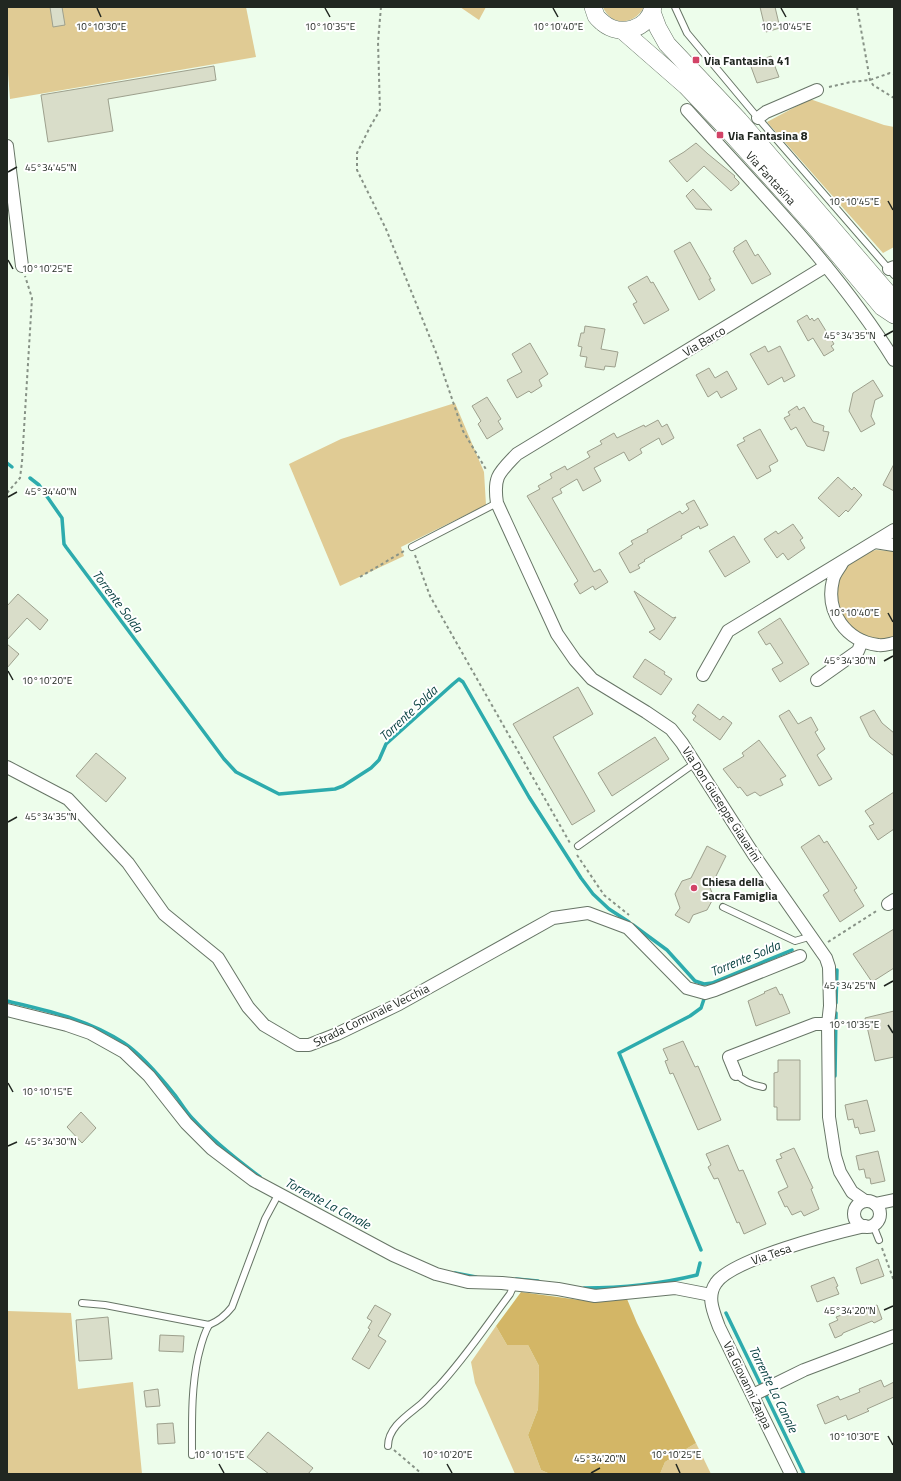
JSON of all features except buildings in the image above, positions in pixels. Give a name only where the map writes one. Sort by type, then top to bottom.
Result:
[{"type":"street","points":[[593,7],[597,17],[609,28],[623,31],[635,29],[647,21],[653,9]]},
{"type":"street","name":"Via Fantasina","points":[[653,9],[658,28],[667,44],[739,120],[894,300]]},
{"type":"street","name":"Via Fantasina","points":[[623,31],[686,86],[728,130],[816,228],[882,307],[894,315]]},
{"type":"street","points":[[758,118],[766,112],[817,90]]},
{"type":"street","points":[[687,110],[810,245],[880,337],[894,360]]},
{"type":"street","points":[[7,146],[22,266]]},
{"type":"street","name":"Via Barco","points":[[495,488],[499,472],[517,454],[826,266]]},
{"type":"street","name":"Via Don Giuseppe Giavarini","points":[[495,488],[497,503],[557,634],[575,660],[592,679],[671,729],[754,854],[826,958],[829,967],[830,1006],[828,1024],[829,1117],[835,1156],[840,1172],[852,1192],[855,1214]]},
{"type":"street","points":[[703,675],[728,630],[894,530]]},
{"type":"street","points":[[875,542],[894,544]]},
{"type":"street","points":[[842,562],[833,579],[831,598],[835,616],[846,631],[862,642],[880,645],[894,643]]},
{"type":"street","points":[[817,680],[858,651],[862,642]]},
{"type":"street","name":"Strada Comunale Vecchia","points":[[7,768],[68,799],[128,863],[164,914],[218,958],[248,1007],[264,1025],[298,1045],[309,1045],[337,1034],[398,1004],[553,918],[588,913],[628,928],[687,988],[705,993],[800,956]]},
{"type":"street","points":[[7,1010],[67,1025],[90,1033],[124,1052],[149,1076],[186,1123],[212,1149],[253,1180],[393,1255],[436,1274],[468,1282],[558,1289],[595,1296],[674,1288],[711,1295]]},
{"type":"street","points":[[736,1074],[729,1057],[815,1024],[828,1024]]},
{"type":"street","name":"Via Don Giuseppe Giavarini","points":[[852,1192],[870,1203]]},
{"type":"street","points":[[843,1231],[855,1214],[858,1205],[894,1200]]},
{"type":"street","points":[[855,1214],[858,1223],[873,1222],[878,1208],[870,1203]]},
{"type":"street","name":"Via Tesa","points":[[711,1295],[716,1283],[731,1271],[752,1260],[873,1222],[894,1205]]},
{"type":"street","name":"Via Giovanni Zappa","points":[[711,1295],[712,1308],[755,1395],[791,1474]]},
{"type":"street","points":[[755,1395],[804,1370],[894,1336]]},
{"type":"lane","points":[[675,7],[687,33],[758,118],[892,270]]},
{"type":"lane","points":[[412,546],[497,503]]},
{"type":"lane","points":[[578,846],[695,763]]},
{"type":"lane","points":[[723,907],[795,941],[812,936]]},
{"type":"lane","points":[[736,1074],[743,1081],[751,1085],[763,1087]]},
{"type":"lane","points":[[82,1303],[105,1305],[209,1325],[217,1322],[226,1315],[232,1307],[265,1219],[279,1193]]},
{"type":"lane","points":[[873,1222],[879,1240]]},
{"type":"lane","points":[[388,1446],[388,1439],[396,1426],[412,1410],[421,1404],[461,1360],[510,1294],[514,1285]]},
{"type":"lane","points":[[192,1455],[192,1400],[195,1372],[203,1334],[209,1325]]},
{"type":"path","points":[[381,7],[378,42],[380,110],[357,153],[357,170],[386,229],[434,347],[463,431],[487,470],[487,476]]},
{"type":"path","points":[[857,7],[872,85],[894,98]]},
{"type":"path","points":[[817,90],[851,82],[870,80],[890,73],[894,74]]},
{"type":"path","points":[[7,493],[20,478],[22,462],[32,298],[22,266]]},
{"type":"path","points":[[360,577],[412,546],[430,596],[574,849],[604,895],[634,919],[628,928]]},
{"type":"path","points":[[819,947],[891,902]]},
{"type":"path","points":[[879,1240],[894,1281]]},
{"type":"path","points":[[388,1446],[396,1451],[422,1474]]},
{"type":"shaded area","points":[[7,7],[246,7],[256,57],[10,99],[7,59]]},
{"type":"shaded area","points":[[460,7],[486,7],[479,20]]},
{"type":"shaded area","points":[[603,7],[644,7],[635,17],[629,20],[617,21],[607,13]]},
{"type":"shaded area","points":[[810,99],[884,125],[894,127],[894,247],[883,253],[767,122]]},
{"type":"shaded area","points":[[455,403],[484,472],[486,505],[401,547],[404,556],[340,586],[289,464],[341,439]]},
{"type":"shaded area","points":[[876,550],[894,551],[894,637],[876,639],[861,634],[849,624],[841,611],[838,595],[840,580],[848,566],[864,554]]},
{"type":"shaded area","points":[[521,1292],[587,1301],[627,1299],[637,1323],[696,1443],[665,1462],[660,1474],[550,1474],[541,1470],[528,1435],[538,1409],[539,1366],[528,1345],[507,1345],[496,1326]]},
{"type":"shaded area","points":[[7,1311],[71,1313],[78,1389],[133,1382],[142,1474],[7,1474]]},
{"type":"shaded area","points":[[496,1326],[507,1345],[528,1345],[539,1366],[538,1409],[528,1435],[541,1470],[550,1474],[515,1474],[475,1383],[471,1362]]},
{"type":"shaded area","points":[[696,1443],[711,1474],[660,1474],[665,1462]]},
{"type":"waterway","name":"Torrente Solda","points":[[7,463],[12,467]]},
{"type":"waterway","name":"Torrente Solda","points":[[30,478],[39,485],[62,518],[64,544],[66,547],[224,759],[236,772],[279,794],[335,789],[343,786],[371,768],[379,760],[386,744],[459,679],[463,682],[529,797],[581,878],[593,894],[609,909],[629,922]]},
{"type":"waterway","name":"Torrente Solda","points":[[633,925],[667,950],[695,981],[704,984],[712,983],[792,950]]},
{"type":"waterway","name":"Torrente Solda","points":[[836,1003],[837,970]]},
{"type":"waterway","points":[[701,1250],[619,1053],[690,1016],[701,1008],[704,999]]},
{"type":"waterway","name":"Torrente La Canale","points":[[7,1001],[53,1012],[82,1022],[124,1043],[151,1067],[188,1113],[209,1135],[225,1150],[260,1177]]},
{"type":"waterway","name":"Torrente Solda","points":[[835,1076],[836,1013]]},
{"type":"waterway","name":"Torrente La Canale","points":[[584,1288],[641,1285],[697,1275],[700,1263]]},
{"type":"waterway","name":"Torrente La Canale","points":[[455,1273],[476,1277]]},
{"type":"waterway","name":"Torrente La Canale","points":[[516,1279],[538,1281]]},
{"type":"waterway","name":"Torrente La Canale","points":[[726,1313],[804,1474]]},
{"type":"place","name":"Via Fantasina 41","points":[[696,60]]},
{"type":"place","name":"Via Fantasina 8","points":[[720,135]]},
{"type":"place","name":"Chiesa della Sacra Famiglia","points":[[694,888]]}]
